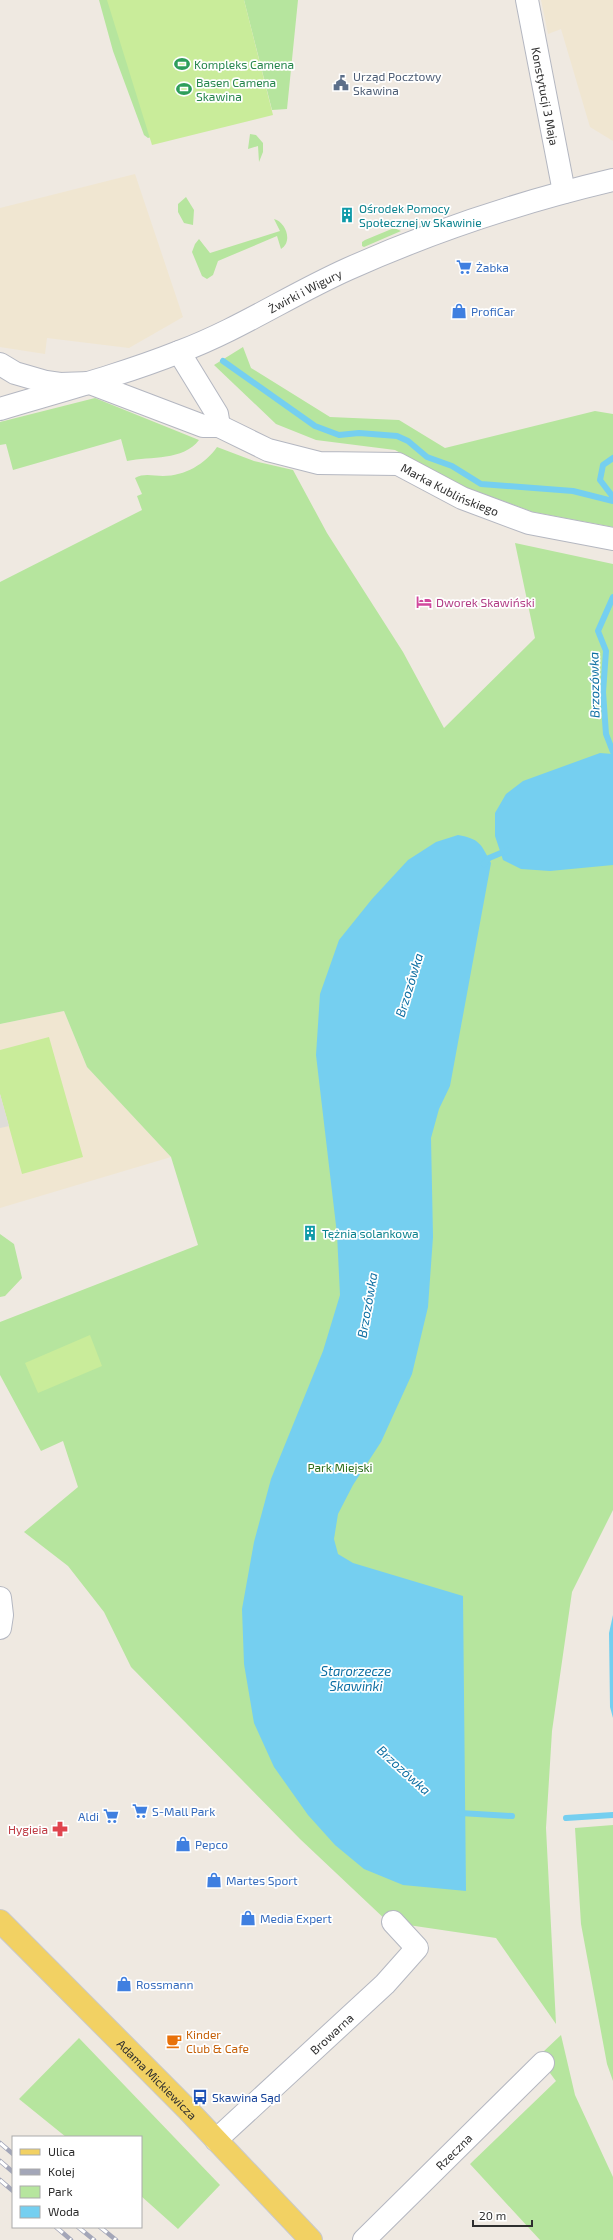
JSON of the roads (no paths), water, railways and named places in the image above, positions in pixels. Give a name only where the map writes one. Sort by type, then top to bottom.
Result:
[{"type":"main road","name":"Adama Mickiewicza","points":[[0,1921],[216,2140],[310,2240]]},
{"type":"street","name":"Konstytucji 3 Maja","points":[[527,0],[564,192]]},
{"type":"street","name":"Żwirki i Wigury","points":[[1,409],[90,383],[179,352],[214,338],[311,286],[416,240],[475,218],[564,192],[613,180]]},
{"type":"street","points":[[179,352],[216,414],[219,426]]},
{"type":"street","points":[[7,368],[60,384],[90,383]]},
{"type":"street","points":[[1,409],[13,387],[7,368]]},
{"type":"street","name":"Marka Kublińskiego","points":[[90,383],[204,426],[219,426],[268,450],[319,463],[398,464],[462,498],[529,523],[613,539]]},
{"type":"street","points":[[0,1598],[2,1615],[0,1628]]},
{"type":"street","name":"Browarna","points":[[216,2140],[379,1989],[417,1948],[393,1922]]},
{"type":"street","name":"Rzeczna","points":[[364,2240],[543,2063]]},
{"type":"water","points":[[600,753],[613,754],[613,865],[550,871],[521,869],[503,860],[495,836],[495,813],[506,794],[523,781]]},
{"type":"water","name":"Starorzecze Skawinki","points":[[458,835],[471,838],[479,843],[491,863],[450,1086],[439,1109],[431,1138],[433,1237],[428,1307],[412,1374],[381,1442],[353,1485],[338,1514],[334,1539],[338,1554],[353,1563],[463,1596],[466,1891],[403,1885],[364,1869],[335,1845],[308,1815],[274,1767],[254,1723],[244,1664],[242,1609],[254,1542],[271,1479],[323,1351],[340,1295],[337,1234],[316,1055],[320,994],[339,940],[372,899],[408,860],[436,842]]},
{"type":"water","points":[[613,1615],[613,1718],[610,1707],[609,1633]]},
{"type":"waterway","points":[[223,361],[315,426],[339,435],[359,433],[397,436],[408,441],[427,457],[452,466],[481,484],[573,491],[613,501]]},
{"type":"waterway","name":"Brzozówka","points":[[613,458],[603,465],[600,480],[613,497]]},
{"type":"waterway","name":"Brzozówka","points":[[613,597],[598,631],[606,651],[603,692],[606,734],[613,752]]},
{"type":"waterway","name":"Brzozówka","points":[[484,864],[489,858],[508,850]]},
{"type":"waterway","name":"Brzozówka","points":[[460,1813],[512,1816]]},
{"type":"waterway","name":"Brzozówka","points":[[566,1818],[613,1815]]},
{"type":"railway","points":[[0,2143],[12,2153]]},
{"type":"railway","points":[[0,2161],[12,2171]]},
{"type":"railway","points":[[0,2180],[12,2190]]},
{"type":"railway","points":[[57,2228],[71,2240]]},
{"type":"railway","points":[[79,2228],[94,2240]]},
{"type":"railway","points":[[101,2228],[116,2240]]},
{"type":"place","name":"Kompleks Camena","points":[[182,64]]},
{"type":"place","name":"Urząd Pocztowy Skawina","points":[[341,83]]},
{"type":"place","name":"Basen Camena Skawina","points":[[184,89]]},
{"type":"place","name":"Ośrodek Pomocy Społecznej w Skawinie","points":[[347,215]]},
{"type":"place","name":"Żabka","points":[[464,267]]},
{"type":"place","name":"ProfiCar","points":[[459,311]]},
{"type":"place","name":"Dworek Skawiński","points":[[424,602]]},
{"type":"place","name":"Tężnia solankowa","points":[[310,1233]]},
{"type":"place","name":"S-Mall Park","points":[[140,1811]]},
{"type":"place","name":"Aldi","points":[[111,1816]]},
{"type":"place","name":"Hygieia","points":[[60,1829]]},
{"type":"place","name":"Pepco","points":[[183,1844]]},
{"type":"place","name":"Martes Sport","points":[[214,1880]]},
{"type":"place","name":"Media Expert","points":[[248,1918]]},
{"type":"place","name":"Rossmann","points":[[124,1984]]},
{"type":"place","name":"Kinder Club & Cafe","points":[[174,2041]]},
{"type":"place","name":"Skawina Sąd","points":[[200,2097]]},
{"type":"park label","name":"Park Miejski","points":[[340,1467]]}]
